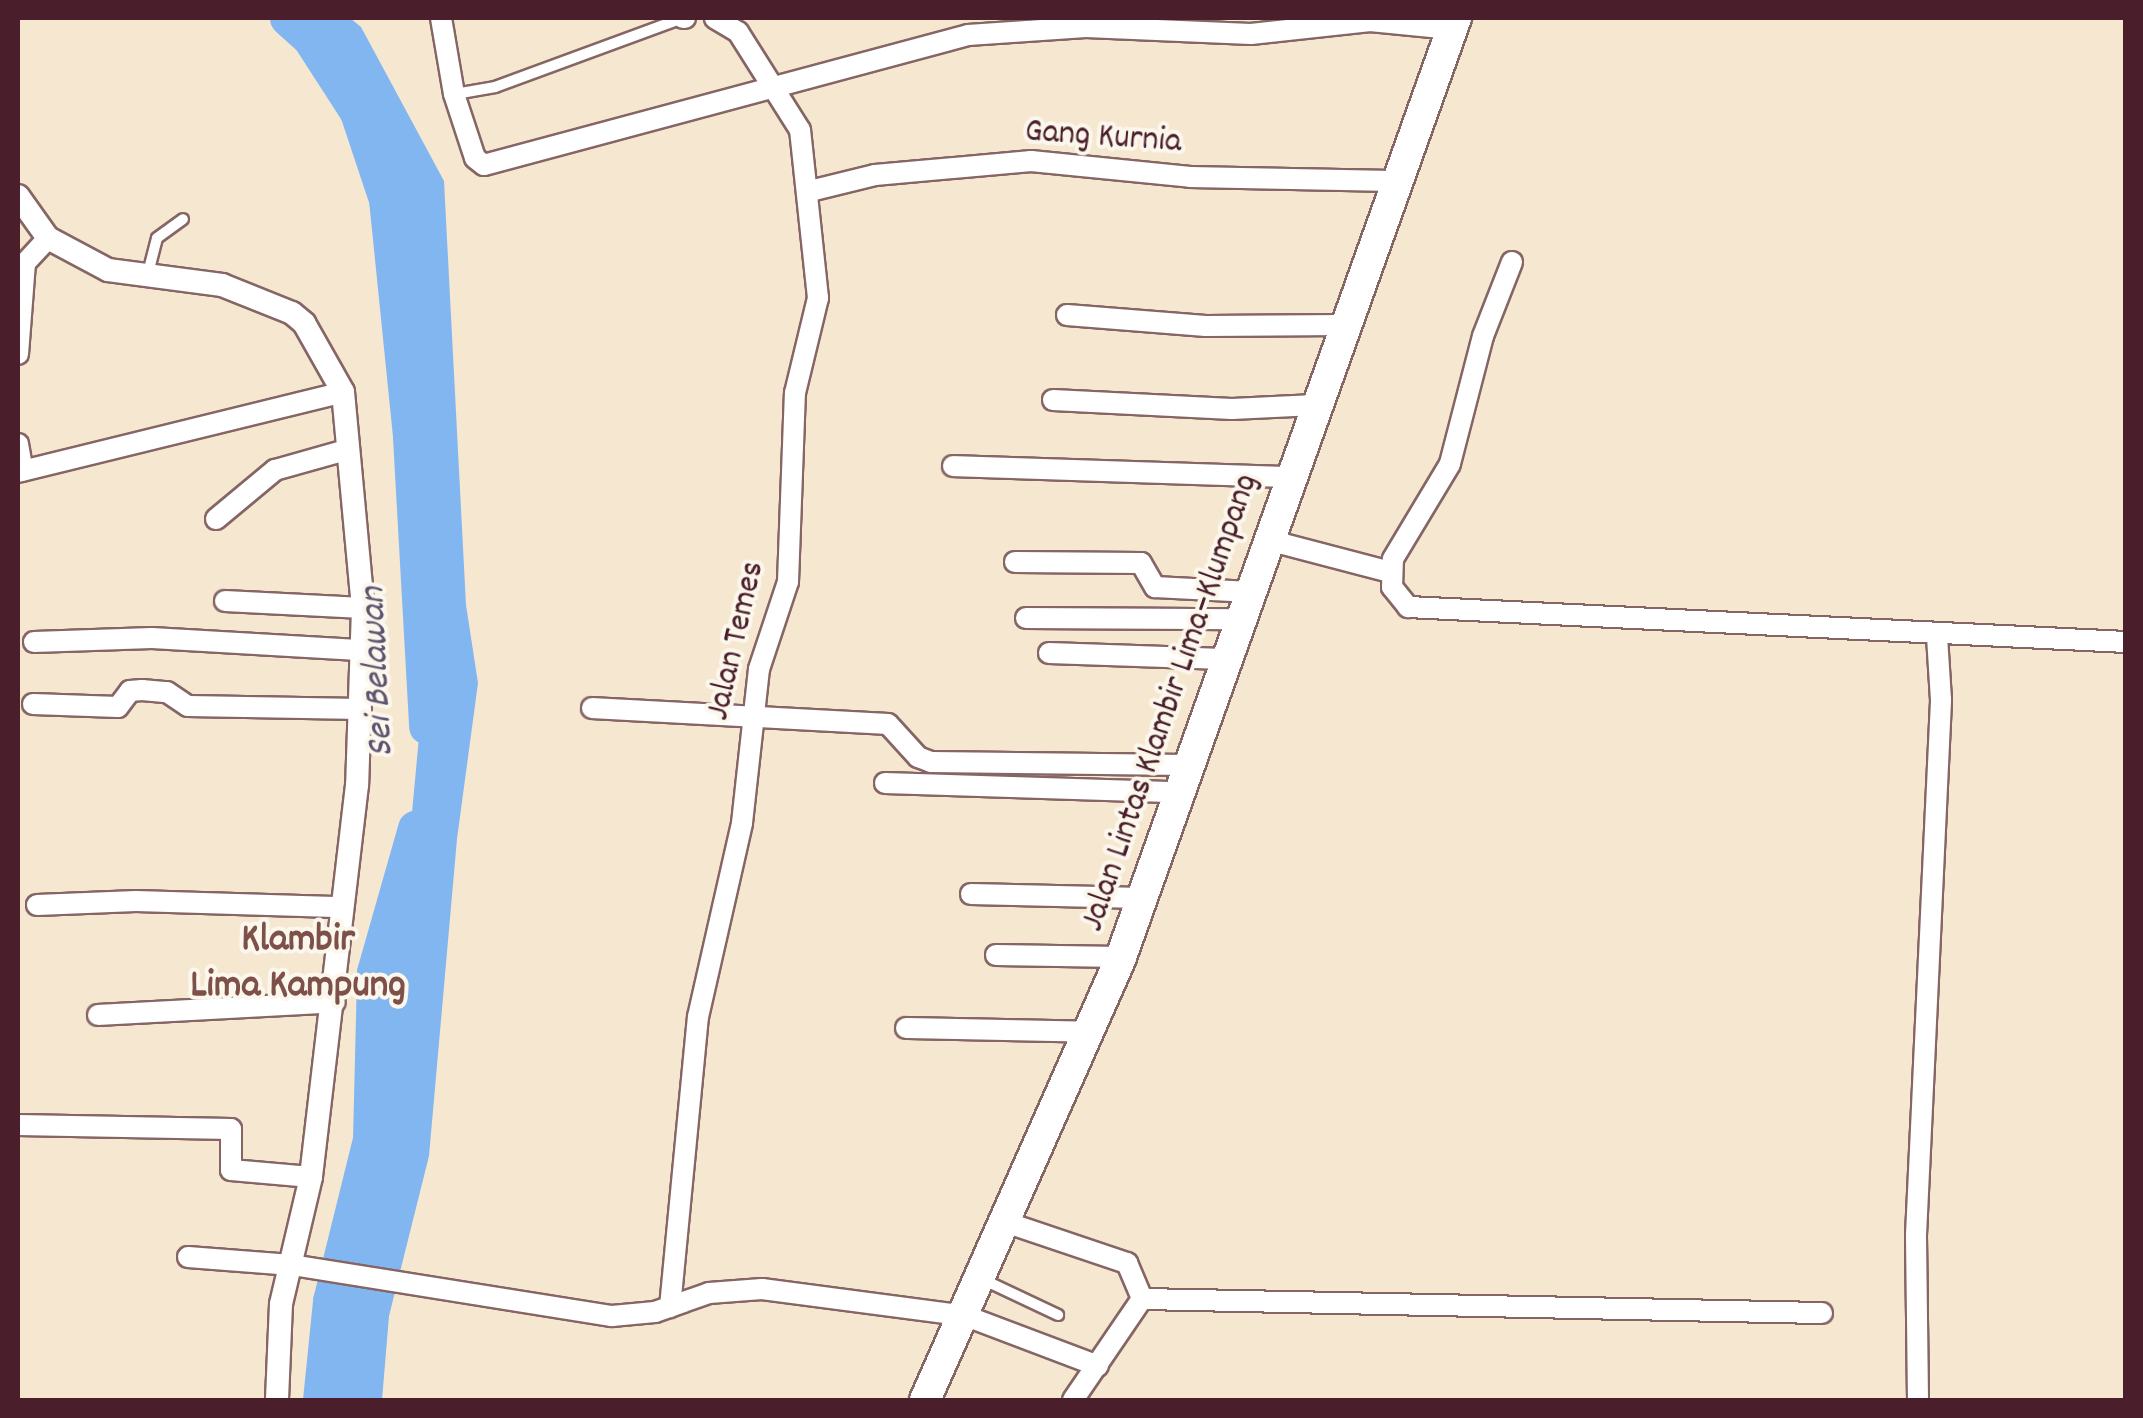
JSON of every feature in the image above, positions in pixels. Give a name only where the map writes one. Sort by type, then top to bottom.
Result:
[{"type":"main road","name":"Jalan Lintas Klambir Lima–Klumpang","points":[[925,1400],[983,1280],[1121,957],[1224,659],[1272,540],[1393,180],[1454,23]]},
{"type":"street","points":[[441,18],[454,94],[474,158],[484,165],[968,35],[1086,22],[1252,34],[1370,21],[1454,23]]},
{"type":"street","name":"Jalan Temes","points":[[670,1307],[698,1017],[742,823],[750,712],[788,582],[795,393],[818,298],[810,191],[800,130],[738,32],[715,18]]},
{"type":"street","name":"Gang Kurnia","points":[[810,191],[875,175],[1032,161],[1190,177],[1393,180]]},
{"type":"street","points":[[18,196],[48,238],[108,270],[222,285],[292,313],[304,322],[343,392],[362,608],[360,709],[335,1002],[311,1178],[274,1360],[278,1400]]},
{"type":"street","points":[[18,354],[25,264],[48,238]]},
{"type":"street","points":[[1390,572],[1450,464],[1482,336],[1512,262]]},
{"type":"street","points":[[1067,316],[1206,326],[1343,326]]},
{"type":"street","points":[[18,444],[20,471],[343,392]]},
{"type":"street","points":[[1053,400],[1232,409],[1315,405]]},
{"type":"street","points":[[216,519],[276,470],[350,448]]},
{"type":"street","points":[[954,466],[1291,477]]},
{"type":"street","points":[[1272,540],[1390,572]]},
{"type":"street","points":[[1016,562],[1141,563],[1154,587],[1246,605]]},
{"type":"street","points":[[1390,572],[1402,602],[1418,610],[1937,637],[2126,642]]},
{"type":"street","points":[[225,601],[362,608]]},
{"type":"street","points":[[1026,618],[1246,605]]},
{"type":"street","points":[[1918,1400],[1916,1234],[1940,700],[1937,637]]},
{"type":"street","points":[[34,642],[152,638],[363,650]]},
{"type":"street","points":[[1049,653],[1224,659]]},
{"type":"street","points":[[33,704],[118,707],[130,691],[142,690],[167,692],[188,706],[360,709]]},
{"type":"street","points":[[592,708],[750,712],[888,724],[918,757],[931,762],[1182,779]]},
{"type":"street","points":[[884,783],[1182,779]]},
{"type":"street","points":[[971,894],[1142,898]]},
{"type":"street","points":[[37,906],[343,907]]},
{"type":"street","points":[[996,955],[1121,957]]},
{"type":"street","points":[[98,1015],[335,1002]]},
{"type":"street","points":[[906,1028],[1092,1032]]},
{"type":"street","points":[[18,1125],[231,1129],[231,1170],[311,1178]]},
{"type":"street","points":[[1008,1223],[1127,1263],[1142,1299]]},
{"type":"street","points":[[188,1257],[292,1266],[612,1316],[670,1307],[708,1294],[762,1289],[966,1316],[1098,1366]]},
{"type":"street","points":[[1142,1299],[1822,1313]]},
{"type":"street","points":[[1073,1400],[1142,1299]]},
{"type":"lane","points":[[454,94],[495,87],[684,18]]},
{"type":"lane","points":[[147,278],[157,238],[183,219]]},
{"type":"lane","points":[[983,1280],[1058,1314]]},
{"type":"water","name":"Sei Belawan","points":[[300,18],[350,18],[361,27],[444,181],[466,605],[478,683],[457,839],[429,1156],[389,1316],[382,1400],[333,1400],[411,823],[428,641],[426,511],[384,184],[370,133],[338,70]]},
{"type":"waterway","name":"Sei Belawan","points":[[287,18],[310,39],[357,112],[386,199],[410,437],[426,727]]},
{"type":"waterway","name":"Sei Belawan","points":[[320,1400],[330,1301],[370,1139],[374,972],[415,828]]},
{"type":"district","name":"Klambir Lima Kampung","points":[[298,965]]}]
